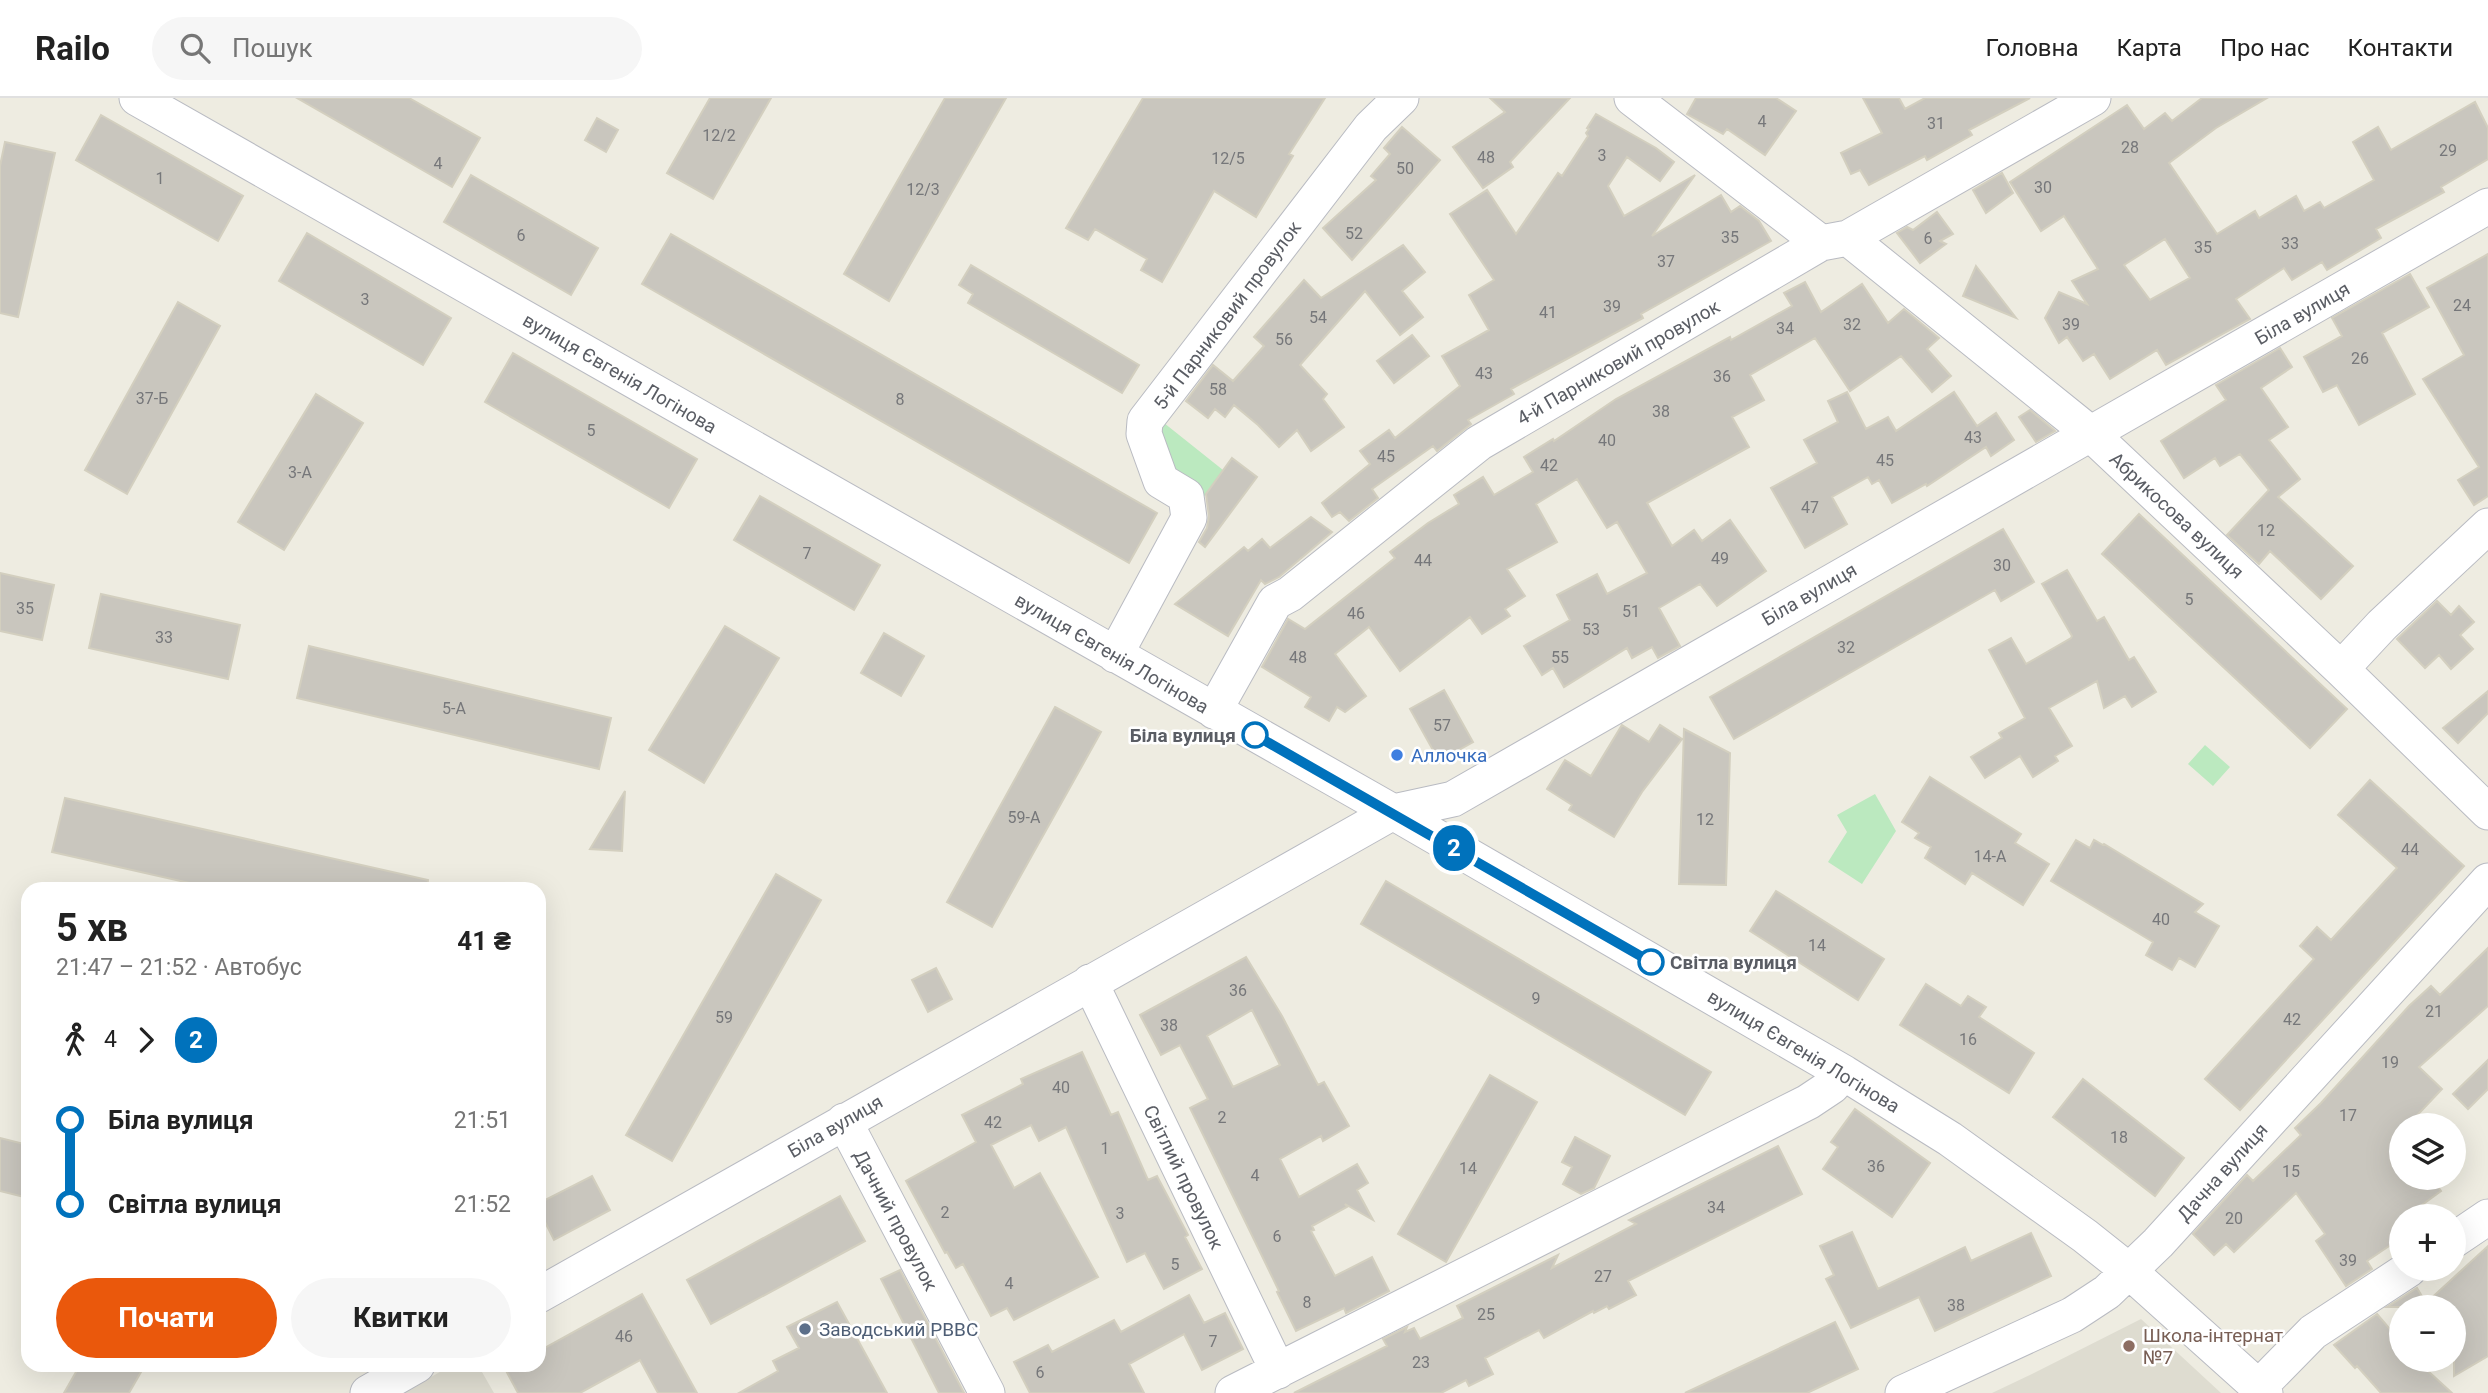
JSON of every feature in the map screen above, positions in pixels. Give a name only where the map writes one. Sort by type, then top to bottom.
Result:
[{"type":"street","name":"вулиця Євгенія Логінова","points":[[137,98],[1393,812],[1844,1073],[1950,1139],[2129,1271],[2262,1390]]},
{"type":"street","name":"5-й Парниковий провулок","points":[[1115,655],[1189,518],[1186,496],[1161,481],[1144,435],[1145,421],[1371,127],[1401,98]]},
{"type":"street","name":"Абрикосова вулиця","points":[[1632,98],[1835,240],[2091,433],[2488,812]]},
{"type":"street","name":"4-й Парниковий провулок","points":[[1213,711],[1275,602],[1290,594],[1479,443],[1835,240],[2093,98]]},
{"type":"street","name":"Біла вулиця","points":[[546,1291],[1393,812],[1453,799],[2488,206]]},
{"type":"street","points":[[2341,669],[2382,625],[2488,526]]},
{"type":"street","name":"Дачна вулиця","points":[[1903,1393],[2071,1315],[2106,1292],[2158,1243],[2488,881]]},
{"type":"street","name":"Світлий провулок","points":[[1090,982],[1278,1371]]},
{"type":"street","points":[[1233,1393],[1808,1102],[1832,1086],[1844,1073]]},
{"type":"street","name":"Дачний провулок","points":[[844,1121],[986,1393]]},
{"type":"street","points":[[2466,1232],[2488,1217]]},
{"type":"street","points":[[2262,1390],[2313,1332],[2391,1281]]},
{"type":"street","points":[[368,1393],[405,1372]]},
{"type":"shaded area","name":"Школа-інтернат №7","points":[[2141,1319],[2221,1393],[1992,1393],[2032,1374]]},
{"type":"shaded area","points":[[440,1372],[482,1372],[494,1393],[403,1393]]},
{"type":"green space","points":[[1159,419],[1223,470],[1205,496],[1166,471]]},
{"type":"green space","points":[[2205,745],[2230,767],[2213,786],[2188,764]]},
{"type":"green space","points":[[1875,794],[1896,831],[1862,884],[1828,862],[1847,832],[1837,815]]},
{"type":"building","points":[[297,98],[409,98],[480,138],[452,187]]},
{"type":"building","points":[[710,98],[771,98],[713,199],[667,173]]},
{"type":"building","points":[[945,98],[1006,98],[889,301],[844,274]]},
{"type":"building","points":[[1143,98],[1325,98],[1289,154],[1293,156],[1256,217],[1214,191],[1162,282],[1141,270],[1147,259],[1095,229],[1088,240],[1066,228]]},
{"type":"building","points":[[1490,98],[1570,98],[1510,162],[1513,167],[1483,188],[1453,147],[1505,112]]},
{"type":"building","points":[[1696,98],[1776,98],[1796,111],[1765,155],[1727,129],[1723,134],[1687,114]]},
{"type":"building","points":[[1863,98],[1899,98],[1905,109],[1925,98],[2030,98],[1969,130],[1972,135],[1927,160],[1925,156],[1869,185],[1860,170],[1851,174],[1841,153],[1882,133]]},
{"type":"building","points":[[2202,98],[2267,98],[2216,128],[2169,163],[2217,234],[2255,211],[2259,218],[2296,196],[2304,211],[2320,202],[2324,208],[2374,180],[2353,142],[2378,127],[2391,150],[2475,102],[2488,128],[2488,159],[2441,187],[2444,192],[2376,229],[2381,238],[2327,270],[2322,262],[2292,280],[2284,268],[2236,299],[2250,319],[2166,365],[2157,350],[2110,379],[2094,354],[2083,361],[2067,337],[2059,343],[2045,318],[2059,292],[2087,304],[2072,281],[2098,269],[2064,216],[2041,231],[2010,182],[2127,105],[2144,129],[2165,113],[2172,121]],"holes":[[[2165,239],[2190,278],[2150,300],[2124,265]]]},
{"type":"building","points":[[1596,114],[1656,148],[1674,162],[1660,181],[1627,157],[1608,186],[1624,216],[1695,175],[1652,236],[1721,195],[1731,212],[1740,206],[1759,221],[1771,241],[1641,314],[1643,318],[1511,389],[1514,394],[1468,420],[1471,424],[1437,451],[1433,446],[1372,489],[1378,498],[1349,521],[1340,512],[1332,517],[1322,503],[1370,464],[1360,451],[1389,430],[1395,438],[1460,386],[1442,356],[1489,330],[1469,295],[1494,280],[1450,214],[1487,190],[1516,234],[1558,173],[1562,176],[1588,136],[1587,128]]},
{"type":"building","points":[[101,115],[243,196],[218,241],[76,160]]},
{"type":"building","points":[[597,118],[618,130],[606,152],[585,140]]},
{"type":"building","points":[[1402,127],[1440,160],[1352,260],[1323,228],[1376,180],[1371,176],[1390,154],[1384,148]]},
{"type":"building","points":[[5,142],[55,153],[18,317],[0,313],[0,166]]},
{"type":"building","points":[[2002,173],[2013,193],[1986,213],[1973,190]]},
{"type":"building","points":[[471,175],[598,248],[571,295],[444,222]]},
{"type":"building","points":[[1937,212],[1953,234],[1940,241],[1946,244],[1920,263],[1897,233],[1907,227],[1913,230]]},
{"type":"building","points":[[307,233],[451,318],[423,365],[279,281]]},
{"type":"building","points":[[671,234],[1157,513],[1129,563],[642,284]]},
{"type":"building","points":[[1403,245],[1425,272],[1402,291],[1423,317],[1400,335],[1365,291],[1300,365],[1327,394],[1323,399],[1344,427],[1311,451],[1297,430],[1279,447],[1234,405],[1225,417],[1215,409],[1208,418],[1186,401],[1213,365],[1233,381],[1264,346],[1254,337],[1304,280],[1321,298]]},
{"type":"building","points":[[2488,254],[2488,496],[2474,505],[2458,480],[2479,467],[2423,379],[2464,355],[2427,288]]},
{"type":"building","points":[[971,265],[1139,365],[1122,393],[968,303],[973,294],[959,285]]},
{"type":"building","points":[[1976,266],[2016,318],[1963,296]]},
{"type":"building","points":[[2410,274],[2429,307],[2382,333],[2415,394],[2359,425],[2337,385],[2323,392],[2304,357],[2342,336],[2332,318]]},
{"type":"building","points":[[1805,282],[1821,312],[1862,284],[1888,323],[1904,309],[1939,338],[1927,349],[1951,376],[1932,392],[1901,356],[1850,391],[1815,338],[1750,375],[1764,400],[1732,417],[1749,447],[1647,503],[1672,546],[1694,530],[1702,541],[1730,520],[1766,571],[1717,606],[1700,584],[1659,608],[1680,646],[1658,658],[1652,647],[1632,658],[1627,648],[1564,687],[1553,668],[1542,675],[1524,646],[1570,620],[1557,595],[1597,574],[1607,594],[1647,573],[1617,522],[1607,528],[1577,479],[1536,504],[1557,542],[1507,569],[1525,596],[1505,609],[1510,616],[1482,634],[1470,617],[1400,671],[1369,627],[1335,654],[1366,696],[1345,712],[1337,707],[1329,721],[1305,707],[1311,697],[1262,667],[1288,619],[1305,629],[1395,558],[1390,552],[1428,523],[1459,504],[1454,495],[1483,477],[1494,495],[1533,472],[1524,457],[1553,439],[1554,441],[1616,399],[1792,306],[1784,293]]},
{"type":"building","points":[[178,302],[220,326],[127,494],[85,470]]},
{"type":"building","points":[[1412,335],[1429,356],[1394,383],[1377,361]]},
{"type":"building","points":[[2280,348],[2292,367],[2261,388],[2288,427],[2269,440],[2300,479],[2278,497],[2353,566],[2321,599],[2270,551],[2259,564],[2227,535],[2269,490],[2240,454],[2220,466],[2215,458],[2184,478],[2161,441],[2226,400],[2216,385]]},
{"type":"building","points":[[513,353],[697,459],[669,508],[485,402]]},
{"type":"building","points":[[1847,392],[1866,429],[1888,417],[1896,431],[1954,392],[1977,426],[1996,413],[2014,440],[1991,456],[1986,447],[1927,486],[1926,484],[1892,503],[1879,480],[1872,484],[1868,477],[1832,497],[1847,524],[1805,548],[1771,488],[1817,463],[1804,440],[1838,422],[1828,401]]},
{"type":"building","points":[[316,394],[363,423],[284,550],[238,522]]},
{"type":"building","points":[[2030,410],[2055,431],[2036,442],[2019,417]]},
{"type":"building","points":[[1232,458],[1257,477],[1205,547],[1199,542],[1207,528],[1209,516],[1206,494]]},
{"type":"building","points":[[760,496],[880,565],[854,610],[734,540]]},
{"type":"building","points":[[2139,514],[2347,709],[2310,748],[2102,554]]},
{"type":"building","points":[[1311,517],[1332,532],[1279,577],[1265,584],[1261,580],[1228,636],[1175,604],[1244,547],[1248,551],[1262,539],[1270,548]]},
{"type":"building","points":[[2003,529],[2034,582],[2001,601],[1995,590],[1734,739],[1710,697]]},
{"type":"building","points":[[2067,570],[2097,621],[2104,617],[2129,660],[2134,657],[2156,692],[2132,707],[2125,696],[2104,708],[2097,681],[2049,708],[2072,746],[2055,756],[2058,761],[2033,777],[2020,756],[1985,778],[1971,757],[2002,738],[1999,733],[2025,718],[1989,650],[2011,638],[2026,664],[2071,638],[2042,584]]},
{"type":"building","points":[[0,573],[54,585],[42,640],[0,631]]},
{"type":"building","points":[[101,594],[240,625],[228,679],[89,648]]},
{"type":"building","points":[[2437,601],[2451,615],[2459,606],[2474,622],[2460,635],[2473,649],[2451,669],[2439,655],[2425,668],[2397,639]]},
{"type":"building","points":[[725,626],[779,658],[704,783],[649,750]]},
{"type":"building","points":[[884,633],[924,656],[901,696],[861,673]]},
{"type":"building","points":[[309,646],[611,718],[599,769],[297,698]]},
{"type":"building","points":[[1444,690],[1473,742],[1439,761],[1410,709]]},
{"type":"building","points":[[2488,691],[2488,713],[2458,743],[2443,728]]},
{"type":"building","points":[[1055,707],[1101,732],[992,927],[947,902]]},
{"type":"building","points":[[1622,725],[1649,742],[1660,725],[1682,739],[1642,792],[1614,837],[1569,810],[1572,805],[1547,789],[1565,760],[1591,776]]},
{"type":"building","points":[[1684,729],[1730,753],[1726,885],[1679,884]]},
{"type":"building","points":[[1930,777],[2021,834],[2015,843],[2049,864],[2023,905],[1972,873],[1965,884],[1925,858],[1931,847],[1915,838],[1919,833],[1902,822]]},
{"type":"building","points":[[2370,780],[2464,866],[2240,1110],[2205,1079],[2314,959],[2300,946],[2317,927],[2331,940],[2397,868],[2338,815]]},
{"type":"building","points":[[625,791],[622,851],[590,849]]},
{"type":"building","points":[[65,798],[428,880],[185,882],[52,852]]},
{"type":"building","points":[[2076,840],[2090,848],[2094,840],[2104,844],[2203,904],[2195,912],[2219,926],[2195,967],[2179,958],[2172,970],[2146,955],[2153,942],[2051,881]]},
{"type":"building","points":[[776,874],[821,900],[672,1161],[626,1135]]},
{"type":"building","points":[[1386,881],[1711,1072],[1685,1115],[1361,924]]},
{"type":"building","points":[[1776,891],[1884,959],[1858,1000],[1750,931]]},
{"type":"building","points":[[2488,948],[2488,1006],[2419,1067],[2442,1089],[2419,1113],[2389,1113],[2389,1190],[2441,1191],[2423,1204],[2389,1204],[2389,1246],[2367,1261],[2372,1269],[2346,1286],[2316,1241],[2325,1234],[2296,1193],[2234,1252],[2226,1244],[2214,1255],[2193,1234],[2247,1175],[2253,1181],[2301,1135],[2295,1128],[2409,1006],[2431,986],[2440,995]]},
{"type":"building","points":[[1246,957],[1282,1016],[1318,1085],[1324,1082],[1349,1126],[1323,1141],[1321,1136],[1280,1159],[1299,1197],[1357,1164],[1368,1183],[1357,1190],[1373,1220],[1345,1204],[1347,1207],[1312,1226],[1314,1230],[1311,1231],[1335,1276],[1372,1257],[1389,1291],[1346,1313],[1344,1308],[1296,1331],[1190,1108],[1208,1099],[1180,1045],[1161,1055],[1140,1015]],"holes":[[[1252,1010],[1280,1065],[1233,1087],[1207,1036]]]},
{"type":"building","points":[[936,968],[952,999],[928,1012],[912,980]]},
{"type":"building","points":[[1926,984],[1961,1006],[1968,996],[1986,1007],[1979,1017],[2034,1053],[2009,1093],[1900,1025]]},
{"type":"building","points":[[1082,1052],[1111,1115],[1118,1112],[1148,1180],[1157,1176],[1188,1235],[1185,1237],[1202,1269],[1164,1289],[1145,1253],[1127,1262],[1066,1127],[1039,1141],[1031,1125],[991,1145],[1014,1188],[1040,1173],[1098,1277],[1014,1320],[1007,1308],[991,1316],[963,1264],[956,1268],[947,1252],[945,1253],[906,1181],[976,1142],[962,1115],[1023,1084],[1021,1079]]},
{"type":"building","points":[[2488,1060],[2488,1089],[2468,1109],[2453,1094]]},
{"type":"building","points":[[1490,1075],[1537,1102],[1446,1262],[1398,1234]]},
{"type":"building","points":[[2083,1079],[2184,1158],[2155,1196],[2053,1117]]},
{"type":"building","points":[[1855,1109],[1930,1163],[1892,1217],[1823,1169],[1838,1147],[1831,1142]]},
{"type":"building","points":[[1575,1137],[1610,1156],[1594,1188],[1581,1194],[1563,1184],[1572,1167],[1562,1162]]},
{"type":"building","points":[[0,1138],[21,1143],[21,1196],[0,1191]]},
{"type":"building","points":[[1778,1146],[1802,1194],[1628,1281],[1636,1295],[1609,1309],[1607,1306],[1594,1313],[1593,1311],[1544,1338],[1539,1330],[1485,1358],[1493,1374],[1469,1386],[1466,1380],[1441,1393],[1294,1393],[1387,1346],[1383,1339],[1407,1327],[1405,1332],[1414,1328],[1420,1339],[1463,1318],[1457,1306],[1558,1255],[1552,1268],[1636,1224],[1629,1220]]},
{"type":"building","points":[[592,1176],[610,1210],[554,1240],[546,1224],[546,1199]]},
{"type":"building","points":[[840,1196],[865,1241],[711,1324],[687,1280]]},
{"type":"building","points":[[1852,1232],[1878,1289],[1965,1247],[1971,1261],[2031,1233],[2051,1276],[1935,1331],[1919,1297],[1851,1328],[1826,1279],[1834,1275],[1820,1246]]},
{"type":"building","points":[[2488,1246],[2488,1356],[2466,1369],[2466,1295],[2435,1295],[2450,1281],[2466,1281],[2466,1266]]},
{"type":"building","points":[[900,1270],[964,1393],[939,1393],[881,1279]]},
{"type":"building","points":[[2417,1288],[2421,1295],[2406,1295]]},
{"type":"building","points":[[642,1294],[697,1393],[658,1393],[640,1360],[580,1393],[518,1393],[507,1372],[546,1372],[546,1347]]},
{"type":"building","points":[[1189,1295],[1204,1323],[1225,1313],[1243,1349],[1202,1370],[1184,1334],[1129,1364],[1144,1393],[1030,1393],[1014,1362],[1048,1345],[1052,1352],[1114,1320],[1121,1332]]},
{"type":"building","points":[[837,1302],[887,1393],[739,1393],[778,1371],[773,1361],[799,1348],[787,1327]]},
{"type":"building","points":[[2377,1314],[2389,1328],[2389,1372],[2429,1372],[2452,1393],[2381,1393],[2334,1345]]},
{"type":"building","points":[[1835,1322],[1858,1369],[1807,1393],[1685,1393]]},
{"type":"building","points":[[76,1372],[141,1372],[129,1393],[64,1393]]},
{"type":"bus line","name":"2","points":[[1255,735],[1651,962]]},
{"type":"place","name":"Біла вулиця","points":[[1255,735]]},
{"type":"place","name":"Аллочка","points":[[1397,755]]},
{"type":"place","name":"Світла вулиця","points":[[1651,962]]},
{"type":"place","name":"Заводський РВВС","points":[[805,1329]]},
{"type":"place","name":"Школа-інтернат №7","points":[[2129,1346]]}]
